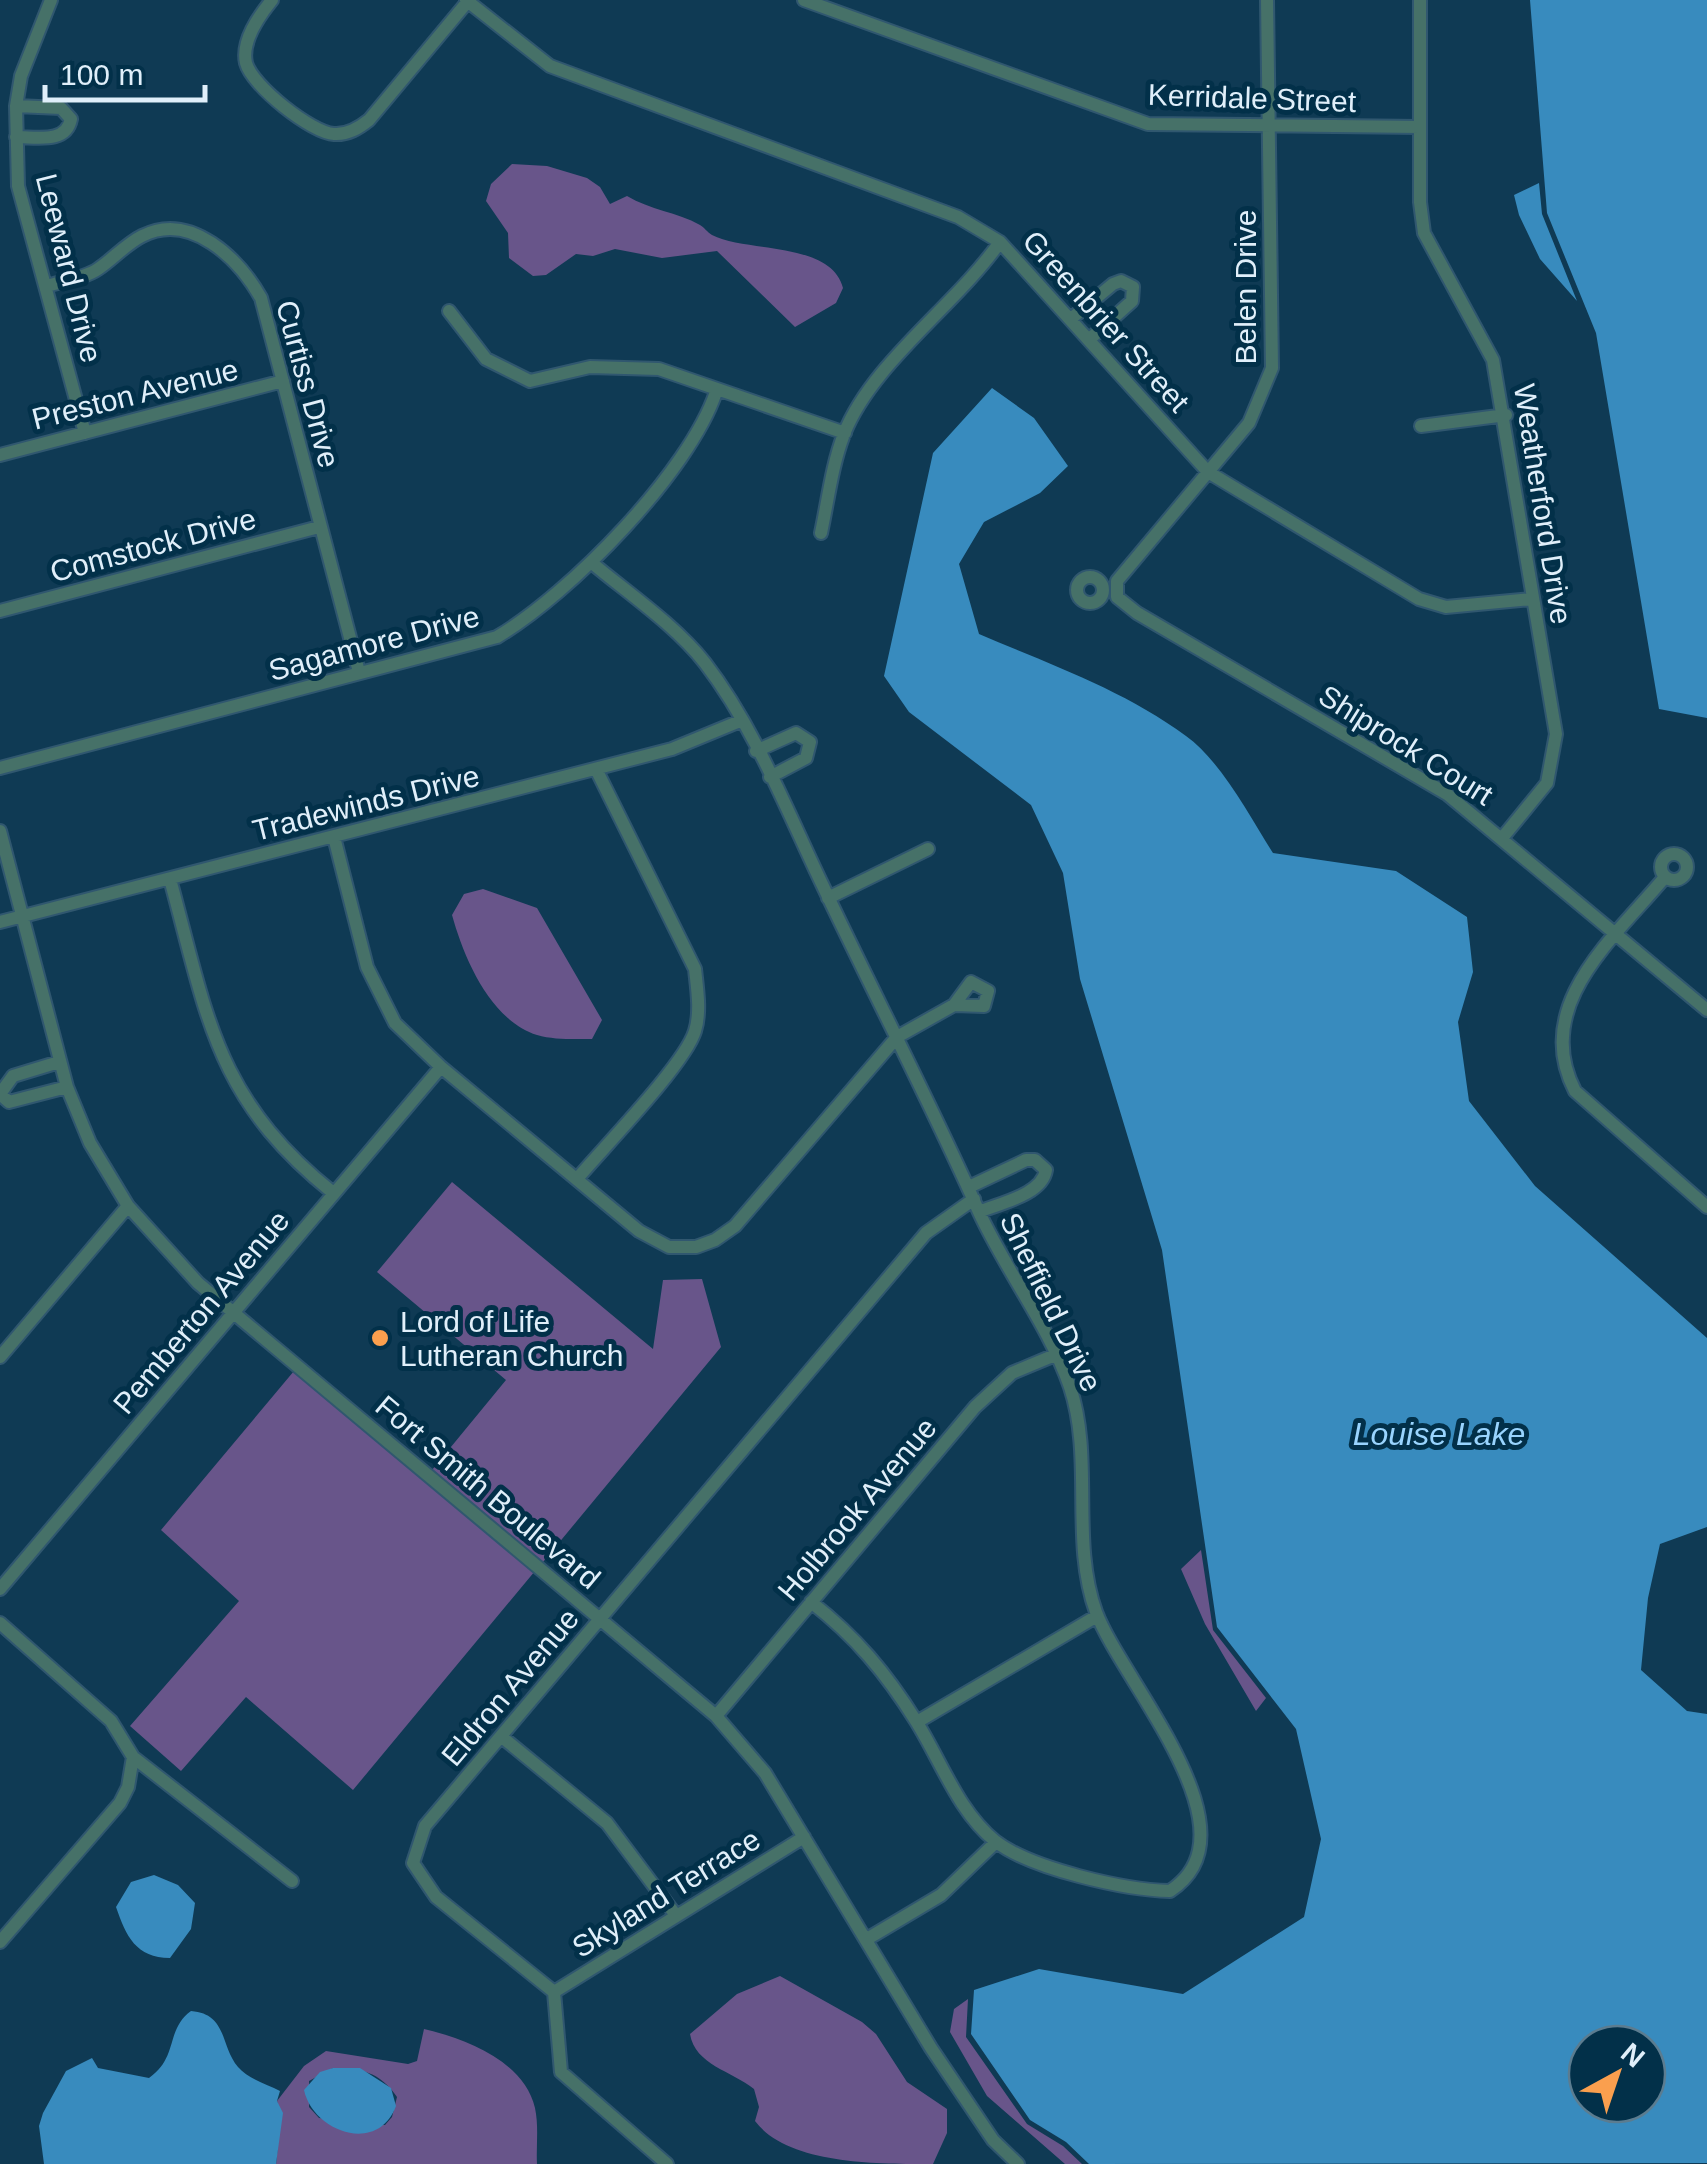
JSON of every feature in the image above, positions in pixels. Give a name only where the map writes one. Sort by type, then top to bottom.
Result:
[{"type":"street","name":"Leeward Drive","points":[[51,0],[31,44],[16,106],[18,186],[85,434]]},
{"type":"street","points":[[272,0],[248,42],[246,64],[258,84],[313,129],[335,134],[355,131],[369,120],[468,1]]},
{"type":"street","name":"Kerridale Street","points":[[804,0],[1148,124],[1420,128]]},
{"type":"street","name":"Belen Drive","points":[[1112,586],[1250,423],[1272,368],[1268,0]]},
{"type":"street","name":"Weatherford Drive","points":[[1420,0],[1420,202],[1424,233],[1493,360],[1506,415],[1556,734],[1547,783],[1503,836]]},
{"type":"street","name":"Greenbrier Street","points":[[468,1],[550,66],[958,216],[1000,242],[1091,338],[1208,472],[1419,600],[1446,607],[1532,598]]},
{"type":"street","points":[[16,106],[61,108],[71,119],[60,136],[16,138]]},
{"type":"street","name":"Curtiss Drive","points":[[47,286],[95,272],[143,235],[166,230],[191,232],[244,267],[261,298],[360,672]]},
{"type":"street","points":[[820,532],[845,433],[870,389],[979,272],[1000,242]]},
{"type":"street","points":[[1072,318],[1114,284],[1122,281],[1134,287],[1132,301],[1091,338]]},
{"type":"street","points":[[449,311],[486,359],[530,380],[590,367],[659,369],[716,392],[845,433]]},
{"type":"street","name":"Preston Avenue","points":[[0,455],[283,382]]},
{"type":"street","name":"Sagamore Drive","points":[[0,768],[498,636],[553,600],[592,563],[682,455],[706,421],[716,392]]},
{"type":"street","points":[[1421,426],[1506,415]]},
{"type":"street","name":"Comstock Drive","points":[[0,611],[319,527]]},
{"type":"street","name":"Sheffield Drive","points":[[592,563],[704,660],[740,720],[974,1199],[1055,1355],[1078,1419],[1083,1537],[1098,1616],[1194,1792],[1201,1815],[1202,1855],[1184,1881],[1170,1891],[1152,1890],[1058,1868],[996,1842],[965,1808],[917,1722],[854,1635],[812,1602]]},
{"type":"street","name":"Shiprock Court","points":[[1112,586],[1117,597],[1137,613],[1448,794],[1707,1010]]},
{"type":"street","name":"Tradewinds Drive","points":[[0,922],[672,749],[740,720]]},
{"type":"street","points":[[756,751],[796,733],[810,742],[806,758],[770,777]]},
{"type":"street","points":[[577,1179],[682,1056],[695,1032],[698,1000],[695,968],[596,769]]},
{"type":"street","name":"Fort Smith Boulevard","points":[[0,832],[67,1087],[90,1143],[128,1206],[172,1258],[234,1313],[716,1716],[765,1773],[931,2048],[993,2140],[1018,2164]]},
{"type":"street","points":[[334,837],[378,997],[395,1023],[441,1067],[639,1231],[669,1247],[696,1247],[716,1240],[735,1226],[897,1036],[954,1005]]},
{"type":"street","points":[[828,898],[928,849]]},
{"type":"street","points":[[1665,877],[1574,989],[1565,1011],[1562,1066],[1575,1091],[1707,1207]]},
{"type":"street","points":[[170,879],[212,1034],[228,1075],[273,1139],[332,1192]]},
{"type":"street","points":[[60,1062],[14,1076],[0,1094],[9,1102],[20,1103],[67,1087]]},
{"type":"street","name":"Pemberton Avenue","points":[[0,1589],[441,1067]]},
{"type":"street","points":[[1026,1160],[1035,1160],[1046,1170],[1044,1181],[1034,1189],[974,1199],[1026,1160]]},
{"type":"street","name":"Eldron Avenue","points":[[554,1992],[436,1898],[413,1863],[426,1826],[926,1233],[974,1199]]},
{"type":"street","points":[[0,1357],[128,1206]]},
{"type":"street","name":"Holbrook Avenue","points":[[716,1716],[975,1408],[1012,1373],[1055,1355]]},
{"type":"street","points":[[917,1722],[1098,1616]]},
{"type":"street","points":[[0,1623],[112,1722],[133,1758],[292,1880]]},
{"type":"street","points":[[502,1737],[606,1823],[674,1914]]},
{"type":"street","points":[[0,1942],[120,1803],[128,1787],[133,1758]]},
{"type":"street","name":"Skyland Terrace","points":[[554,1992],[674,1914],[804,1838]]},
{"type":"street","points":[[867,1939],[940,1895],[996,1842]]},
{"type":"street","points":[[554,1992],[560,2072],[667,2164]]},
{"type":"shaded area","points":[[512,164],[547,166],[587,178],[600,187],[610,204],[627,196],[691,221],[727,241],[806,255],[835,273],[843,288],[836,303],[795,327],[717,251],[662,258],[615,249],[593,256],[576,254],[546,275],[533,276],[509,258],[508,233],[486,201],[491,184]]},
{"type":"shaded area","points":[[483,889],[537,908],[602,1020],[592,1039],[537,1035],[520,1027],[481,986],[452,915],[464,894]]},
{"type":"shaded area","points":[[452,1182],[653,1349],[663,1280],[702,1279],[721,1347],[543,1562],[432,1470],[506,1380],[377,1272]]},
{"type":"shaded area","points":[[294,1371],[535,1571],[353,1790],[246,1697],[181,1771],[130,1726],[239,1601],[161,1530]]},
{"type":"shaded area","points":[[1201,1550],[1213,1630],[1266,1698],[1256,1711],[1205,1624],[1181,1569]]},
{"type":"shaded area","points":[[780,1976],[862,2022],[876,2034],[907,2082],[947,2109],[947,2133],[933,2164],[834,2159],[788,2146],[755,2121],[759,2107],[754,2089],[699,2053],[690,2034],[737,1994]]},
{"type":"shaded area","points":[[968,1999],[966,2037],[1027,2124],[1063,2146],[1082,2164],[1065,2164],[987,2096],[950,2032],[954,2009]]},
{"type":"shaded area","points":[[424,2029],[475,2046],[506,2065],[519,2077],[535,2108],[537,2164],[276,2164],[281,2116],[277,2101],[304,2066],[326,2051],[408,2064],[417,2061]],"holes":[[[333,2068],[361,2071],[377,2077],[391,2089],[397,2097],[392,2117],[385,2125],[319,2118],[309,2107],[309,2081]]]},
{"type":"water","points":[[1530,0],[1707,0],[1707,718],[1659,709],[1596,333],[1547,213]]},
{"type":"water","points":[[1539,183],[1542,214],[1577,301],[1540,259],[1519,215],[1514,195]]},
{"type":"water","name":"Louise Lake","points":[[992,388],[1034,418],[1068,466],[1040,493],[984,522],[959,564],[979,634],[1112,691],[1186,736],[1223,775],[1273,853],[1396,871],[1467,917],[1473,972],[1458,1022],[1469,1101],[1535,1186],[1707,1338],[1707,1527],[1660,1544],[1648,1598],[1641,1670],[1687,1711],[1707,1714],[1707,2163],[1089,2164],[1066,2142],[1030,2120],[971,2034],[974,1990],[1039,1969],[1183,1994],[1304,1917],[1321,1839],[1296,1729],[1217,1627],[1162,1250],[1080,979],[1063,873],[1031,805],[909,712],[884,676],[933,453]]},
{"type":"water","points":[[154,1875],[178,1885],[195,1903],[191,1929],[170,1958],[141,1950],[124,1927],[116,1907],[131,1882]]},
{"type":"water","points":[[191,2011],[203,2013],[217,2024],[232,2059],[242,2071],[280,2091],[277,2101],[283,2113],[276,2164],[44,2164],[39,2126],[66,2071],[92,2058],[98,2068],[149,2078],[165,2061],[178,2027]]},
{"type":"water","points":[[360,2068],[391,2088],[396,2106],[387,2121],[361,2134],[332,2126],[320,2117],[304,2090],[320,2072]]},
{"type":"place","name":"Lord of Life Lutheran Church","points":[[380,1338]]}]
